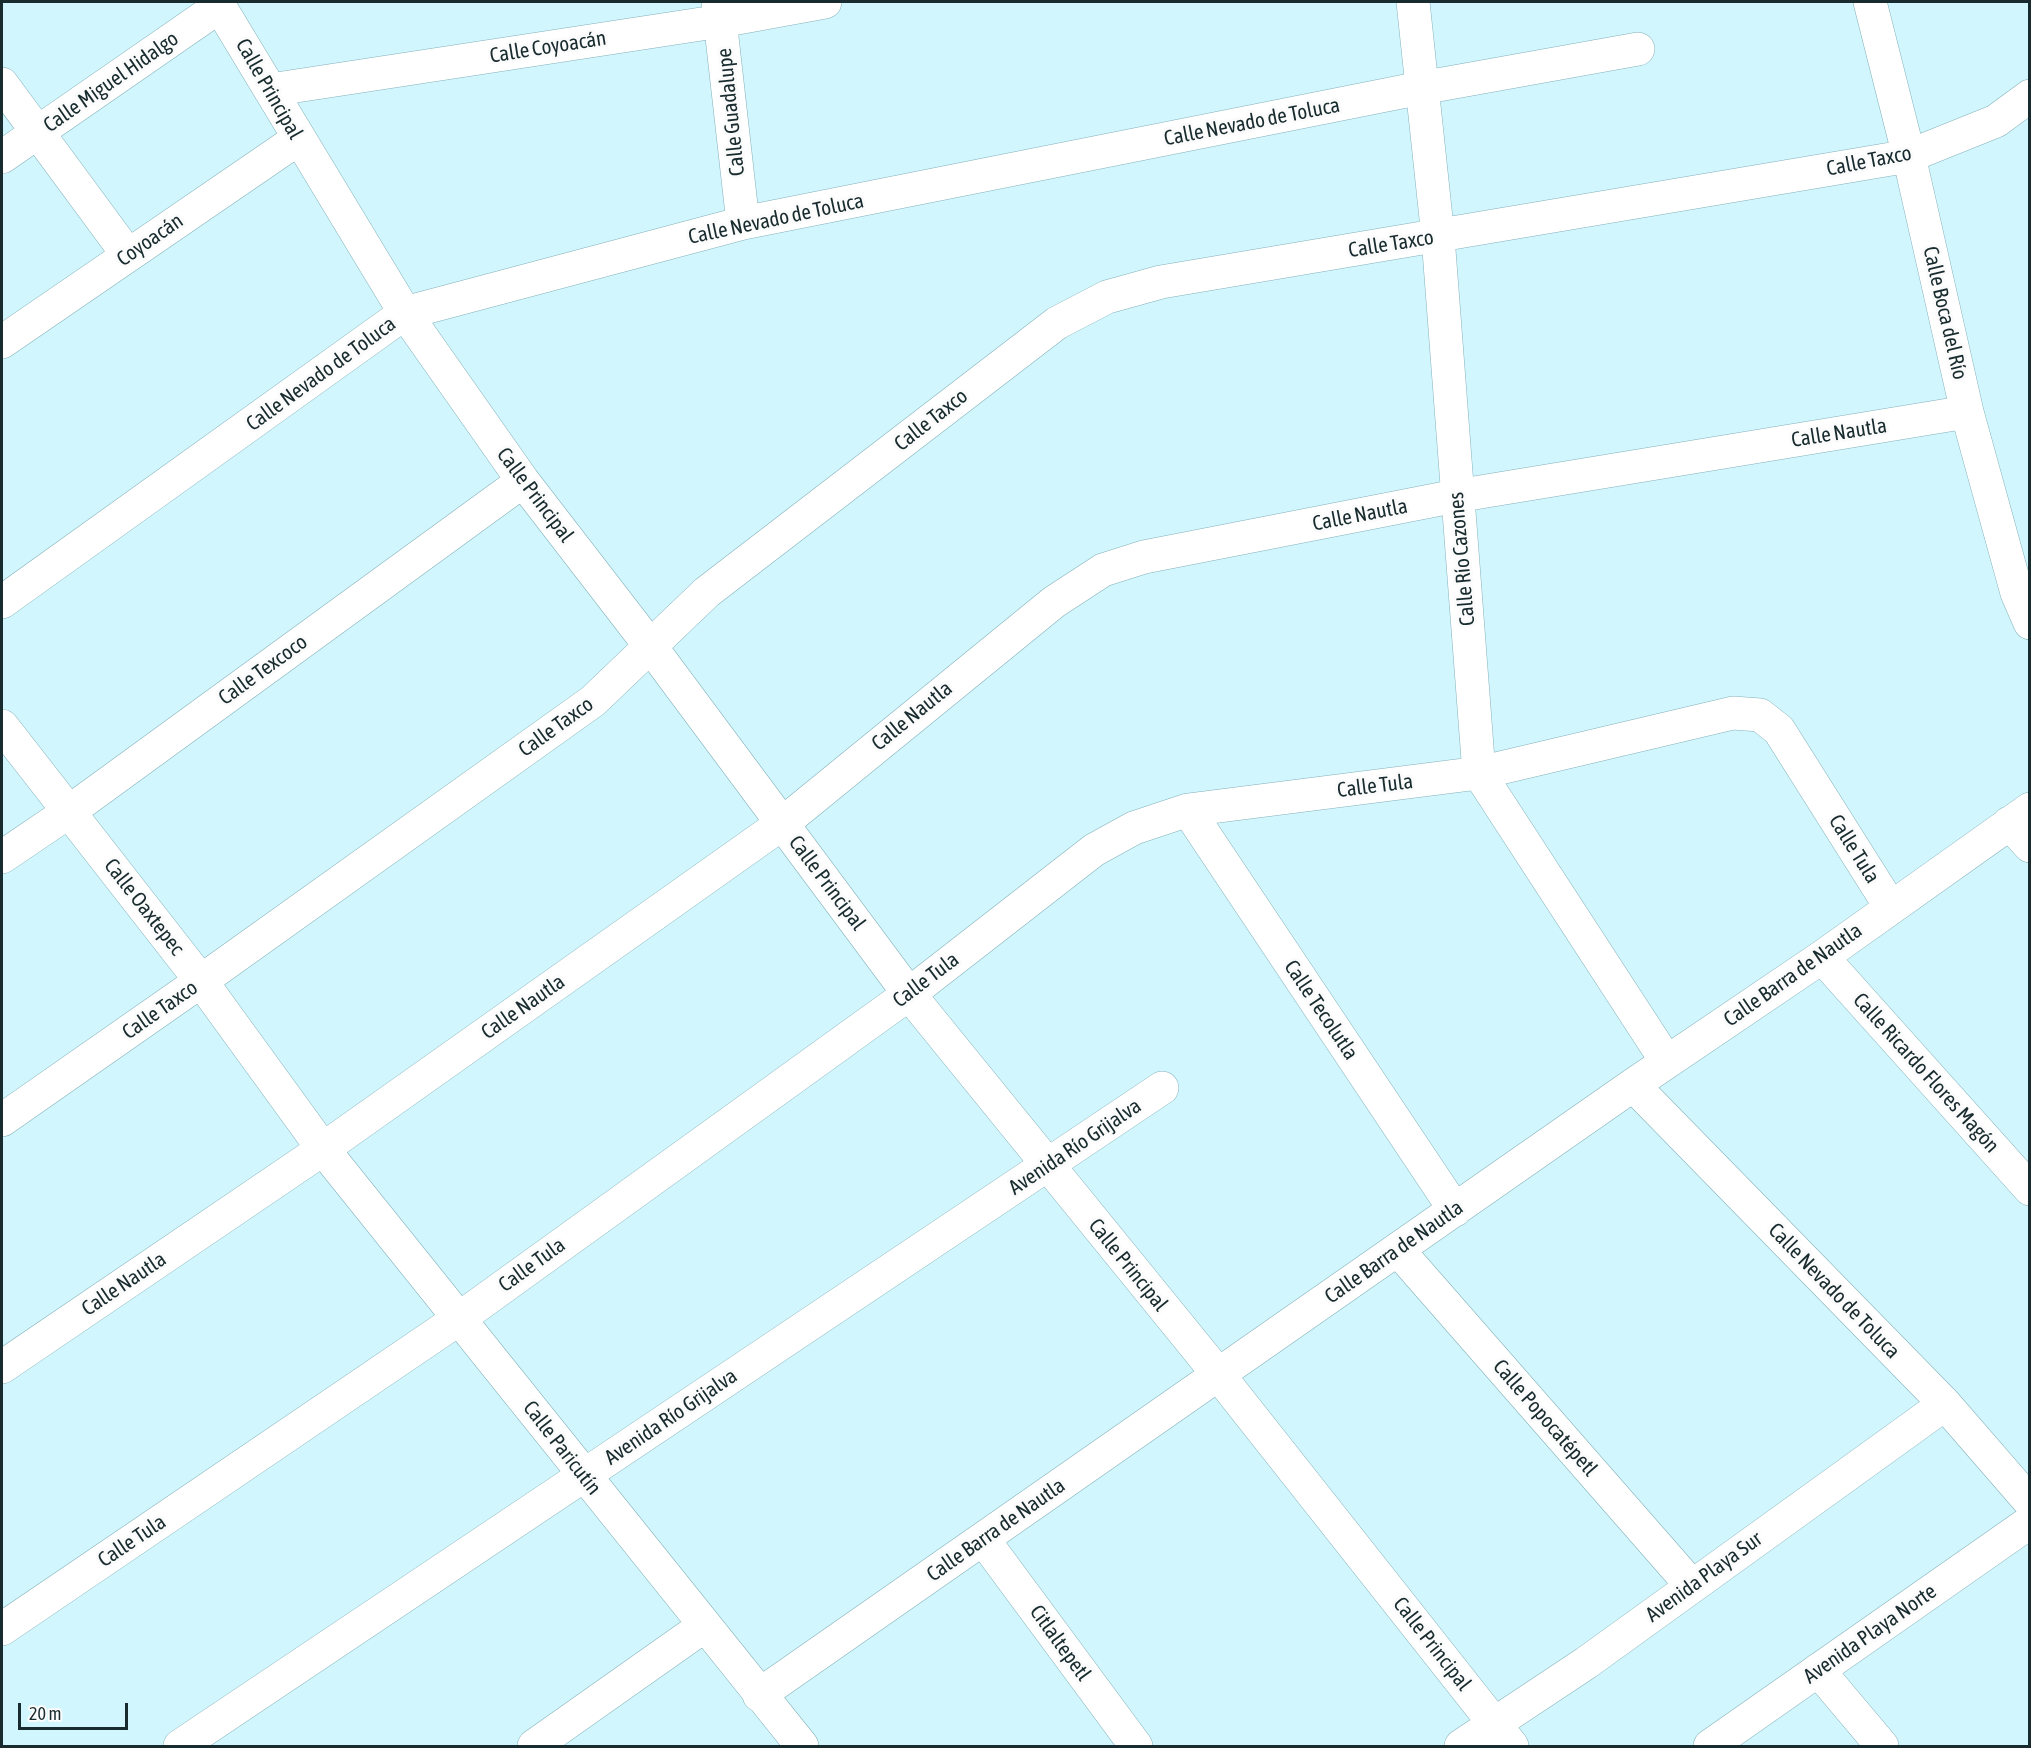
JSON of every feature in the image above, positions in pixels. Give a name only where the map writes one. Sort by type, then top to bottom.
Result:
[{"type":"street","name":"Calle Coyoacán","points":[[270,90],[719,11],[825,2]]},
{"type":"street","name":"Calle Río Cazones","points":[[1413,2],[1438,237],[1456,496],[1479,773],[1667,1062]]},
{"type":"street","name":"Calle Boca del Río","points":[[1870,2],[1909,156],[1967,412],[2014,584],[2030,622]]},
{"type":"street","name":"Calle Principal","points":[[219,4],[405,314],[523,481],[651,647],[909,994],[1218,1374],[1503,1735]]},
{"type":"street","name":"Calle Miguel Hidalgo","points":[[2,157],[219,4]]},
{"type":"street","name":"Calle Guadalupe","points":[[719,11],[743,224]]},
{"type":"street","name":"Calle Nevado de Toluca","points":[[2,602],[405,314],[743,224],[1421,88],[1638,50]]},
{"type":"street","points":[[2,84],[128,255]]},
{"type":"street","name":"Calle Taxco","points":[[2,1120],[593,701],[707,592],[1057,323],[1107,297],[1161,282],[1909,156],[1996,121],[2030,96]]},
{"type":"street","name":"Coyoacán","points":[[2,342],[298,139]]},
{"type":"street","name":"Calle Nautla","points":[[2,1367],[323,1149],[783,823],[1054,602],[1103,570],[1144,557],[1456,496],[1967,412]]},
{"type":"street","name":"Calle Texcoco","points":[[2,857],[70,811],[523,481]]},
{"type":"street","name":"Calle Tula","points":[[2,1629],[459,1318],[909,994],[1094,850],[1134,828],[1188,810],[1479,773],[1733,713],[1760,715],[1779,730],[1890,906]]},
{"type":"street","name":"Calle Oaxtepec","points":[[2,726],[201,981],[323,1149]]},
{"type":"street","name":"Calle Tecolutla","points":[[1188,810],[1455,1210]]},
{"type":"street","name":"Calle Barra de Nautla","points":[[759,1695],[1633,1085],[1822,957],[1890,906],[2023,826]]},
{"type":"street","name":"Calle Ricardo Flores Magón","points":[[1822,957],[2030,1189]]},
{"type":"street","name":"Calle Nevado de Toluca","points":[[1633,1085],[1945,1404],[2030,1502]]},
{"type":"street","name":"Avenida Río Grijalva","points":[[180,1746],[1162,1088]]},
{"type":"street","name":"Calle Paricutín","points":[[323,1149],[802,1746]]},
{"type":"street","name":"Calle Popocatépetl","points":[[1398,1250],[1692,1586]]},
{"type":"street","name":"Avenida Playa Sur","points":[[1461,1746],[1503,1735],[1586,1663],[1945,1404]]},
{"type":"street","name":"Avenida Playa Norte","points":[[1710,1746],[2030,1522]]},
{"type":"street","name":"Citlaltepetl","points":[[983,1539],[1136,1746]]},
{"type":"street","points":[[534,1746],[704,1626]]},
{"type":"street","points":[[1818,1670],[1882,1746]]}]
